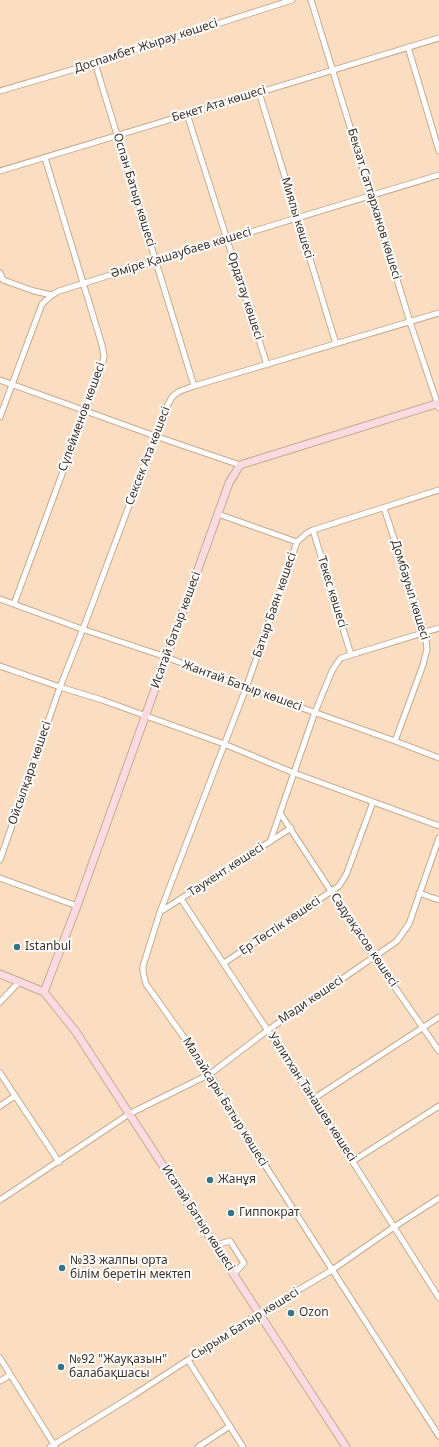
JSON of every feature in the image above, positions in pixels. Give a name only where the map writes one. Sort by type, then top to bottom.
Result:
[{"type":"street","name":"Доспамбет Жырау көшесі","points":[[0,91],[95,63],[292,0]]},
{"type":"street","name":"Бекзат Саттарханов көшесі","points":[[311,0],[410,322],[439,405]]},
{"type":"street","name":"Бекет Ата көшесі","points":[[0,171],[439,38]]},
{"type":"street","points":[[408,47],[439,151]]},
{"type":"street","name":"Оспан Батыр көшесі","points":[[95,63],[194,386]]},
{"type":"street","name":"Миялы көшесі","points":[[259,92],[336,344]]},
{"type":"street","name":"Ордатау көшесі","points":[[187,114],[267,365]]},
{"type":"street","name":"Сүлейменов көшесі","points":[[14,604],[102,366],[104,356],[102,345],[45,158]]},
{"type":"street","name":"Әміре Қашаубаев көшесі","points":[[0,417],[42,304],[59,291],[439,175]]},
{"type":"street","points":[[0,273],[1,280],[34,291],[52,295]]},
{"type":"street","name":"Сексек Ата көшесі","points":[[60,687],[166,408],[178,392],[439,313]]},
{"type":"street","points":[[0,380],[240,465],[439,405]]},
{"type":"street","name":"Исатай батыр көшесі","points":[[44,992],[77,906],[229,483],[240,465]]},
{"type":"street","name":"Батыр Баян көшесі","points":[[224,744],[246,688],[297,542],[306,533],[313,530],[439,490]]},
{"type":"street","name":"Домбауыл көшесі","points":[[384,508],[425,632],[427,648],[395,741]]},
{"type":"street","points":[[218,514],[297,542]]},
{"type":"street","name":"Текес көшесі","points":[[313,530],[351,655]]},
{"type":"street","name":"Жантай Батыр көшесі","points":[[0,599],[82,630],[166,657],[246,688],[439,758]]},
{"type":"street","points":[[270,842],[315,712],[332,671],[341,658],[439,628]]},
{"type":"street","points":[[0,666],[146,715],[224,744],[294,773],[439,826]]},
{"type":"street","name":"Ойсылқара көшесі","points":[[0,860],[60,687]]},
{"type":"street","name":"Малайсары Батыр көшесі","points":[[224,744],[160,912],[142,972],[146,984],[210,1074],[245,1134],[439,1436]]},
{"type":"street","name":"Ер Төстік көшесі","points":[[224,963],[339,886],[346,875],[373,802]]},
{"type":"street","name":"Сәдуақасов көшесі","points":[[280,813],[374,957],[439,1051]]},
{"type":"street","name":"Таукент көшесі","points":[[160,912],[291,828]]},
{"type":"street","name":"Мәди көшесі","points":[[0,1200],[129,1114],[210,1074],[268,1030],[397,940],[409,924],[439,838]]},
{"type":"street","points":[[0,878],[77,906]]},
{"type":"street","points":[[419,893],[439,900]]},
{"type":"street","name":"Уәлитхан Танашев көшесі","points":[[181,899],[313,1099],[438,1295]]},
{"type":"street","points":[[0,974],[44,992]]},
{"type":"street","points":[[0,1002],[19,982]]},
{"type":"street","name":"Исатай Батыр көшесі","points":[[44,992],[76,1032],[346,1447]]},
{"type":"street","points":[[313,1099],[439,1017]]},
{"type":"street","points":[[0,1073],[59,1162]]},
{"type":"street","points":[[0,1106],[15,1096]]},
{"type":"street","points":[[353,1161],[439,1106]]},
{"type":"street","name":"Сырым Батыр көшесі","points":[[53,1446],[260,1314],[332,1270],[439,1198]]},
{"type":"street","points":[[216,1245],[230,1241],[244,1263],[234,1274]]},
{"type":"street","points":[[0,1358],[53,1446]]},
{"type":"street","points":[[188,1360],[243,1447]]},
{"type":"street","points":[[0,1382],[10,1374]]},
{"type":"street","points":[[198,1447],[230,1426]]},
{"type":"place","name":"Istanbul","points":[[17,947]]},
{"type":"place","name":"Жанұя","points":[[210,1180]]},
{"type":"place","name":"Гиппократ","points":[[231,1213]]},
{"type":"place","name":"№33 жалпы орта білім беретін мектеп","points":[[62,1268]]},
{"type":"place","name":"Ozon","points":[[291,1313]]},
{"type":"place","name":"№92 \"Жауқазын\" балабақшасы","points":[[61,1367]]}]
